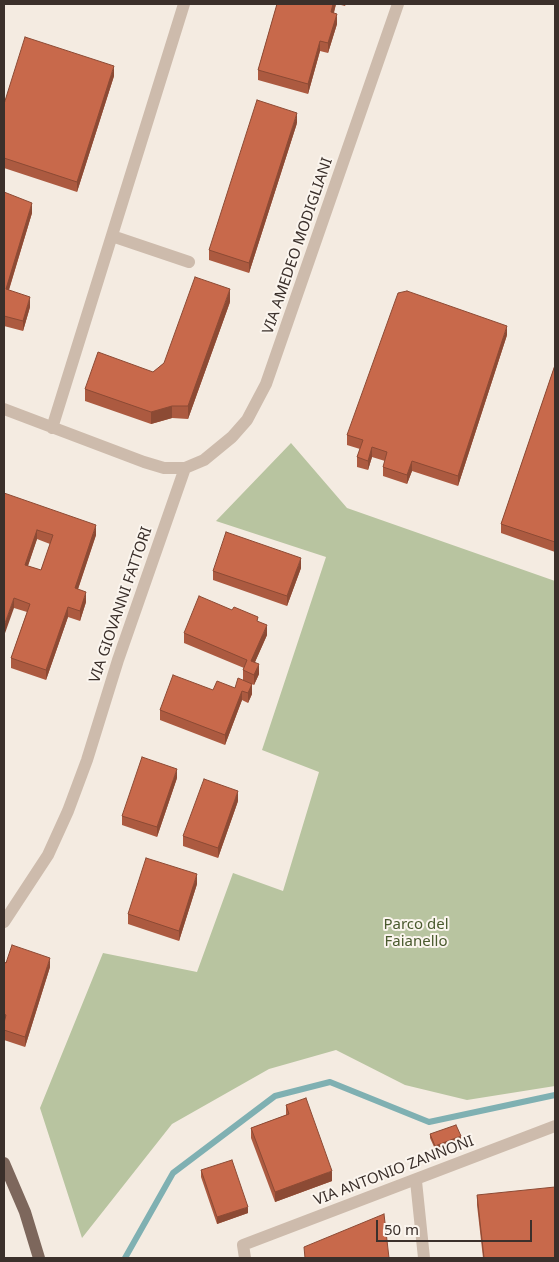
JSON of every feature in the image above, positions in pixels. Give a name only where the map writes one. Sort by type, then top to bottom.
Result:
[{"type":"main road","points":[[4,1163],[25,1212],[38,1258]]},
{"type":"street","points":[[52,428],[184,4]]},
{"type":"street","name":"VIA AMEDEO MODIGLIANI","points":[[185,468],[204,460],[232,437],[247,420],[266,384],[398,4]]},
{"type":"street","points":[[112,236],[189,262]]},
{"type":"street","points":[[4,409],[164,468],[185,468]]},
{"type":"street","name":"VIA GIOVANNI FATTORI","points":[[4,922],[48,855],[68,811],[87,760],[118,660],[185,468]]},
{"type":"street","name":"VIA ANTONIO ZANNONI","points":[[244,1252],[555,1126]]},
{"type":"street","points":[[416,1181],[424,1258]]},
{"type":"green space","name":"Parco del Faianello","points":[[291,443],[347,508],[555,581],[555,1086],[467,1100],[405,1085],[336,1050],[269,1069],[172,1124],[82,1238],[40,1108],[103,953],[197,972],[233,873],[283,891],[319,772],[262,750],[326,557],[216,521]]},
{"type":"building","points":[[277,4],[333,4],[331,12],[337,14],[328,43],[320,41],[308,84],[258,70]]},
{"type":"building","points":[[25,37],[114,66],[77,182],[4,158],[4,104]]},
{"type":"building","points":[[257,100],[297,113],[249,263],[209,250]]},
{"type":"building","points":[[4,192],[32,203],[6,289],[30,297],[23,321],[4,316]]},
{"type":"building","points":[[195,277],[230,289],[188,406],[172,406],[151,412],[85,389],[98,352],[153,372],[164,363]]},
{"type":"building","points":[[407,291],[507,326],[458,476],[412,461],[407,475],[383,467],[387,452],[372,447],[368,461],[357,457],[363,440],[347,435],[398,293]]},
{"type":"building","points":[[555,365],[555,542],[501,524]]},
{"type":"building","points":[[4,493],[96,525],[75,588],[86,592],[80,611],[68,607],[46,670],[11,658],[30,604],[14,598],[4,626]],"holes":[[[37,530],[53,535],[41,570],[25,565]]]},
{"type":"building","points":[[226,532],[301,558],[287,596],[213,571]]},
{"type":"building","points":[[199,596],[232,610],[234,607],[258,617],[257,621],[267,625],[251,661],[259,664],[254,675],[243,670],[247,660],[184,633]]},
{"type":"building","points":[[173,675],[213,690],[217,681],[235,688],[238,678],[252,684],[248,693],[242,691],[225,735],[160,710]]},
{"type":"building","points":[[142,757],[177,769],[157,827],[122,816]]},
{"type":"building","points":[[204,779],[238,791],[218,848],[183,836]]},
{"type":"building","points":[[146,858],[197,874],[179,931],[128,914]]},
{"type":"building","points":[[12,945],[50,958],[25,1037],[4,1030],[6,1015],[4,1014],[4,962],[6,963]]},
{"type":"building","points":[[306,1098],[332,1171],[275,1192],[251,1128],[289,1114],[286,1105]]},
{"type":"building","points":[[456,1125],[461,1136],[435,1146],[430,1134]]},
{"type":"building","points":[[232,1160],[248,1207],[217,1217],[201,1170]]},
{"type":"building","points":[[555,1187],[555,1258],[484,1258],[477,1195]]},
{"type":"building","points":[[384,1214],[389,1258],[305,1258],[304,1247]]},
{"type":"waterway","points":[[125,1258],[173,1173],[275,1096],[330,1082],[429,1122],[555,1095]]}]
